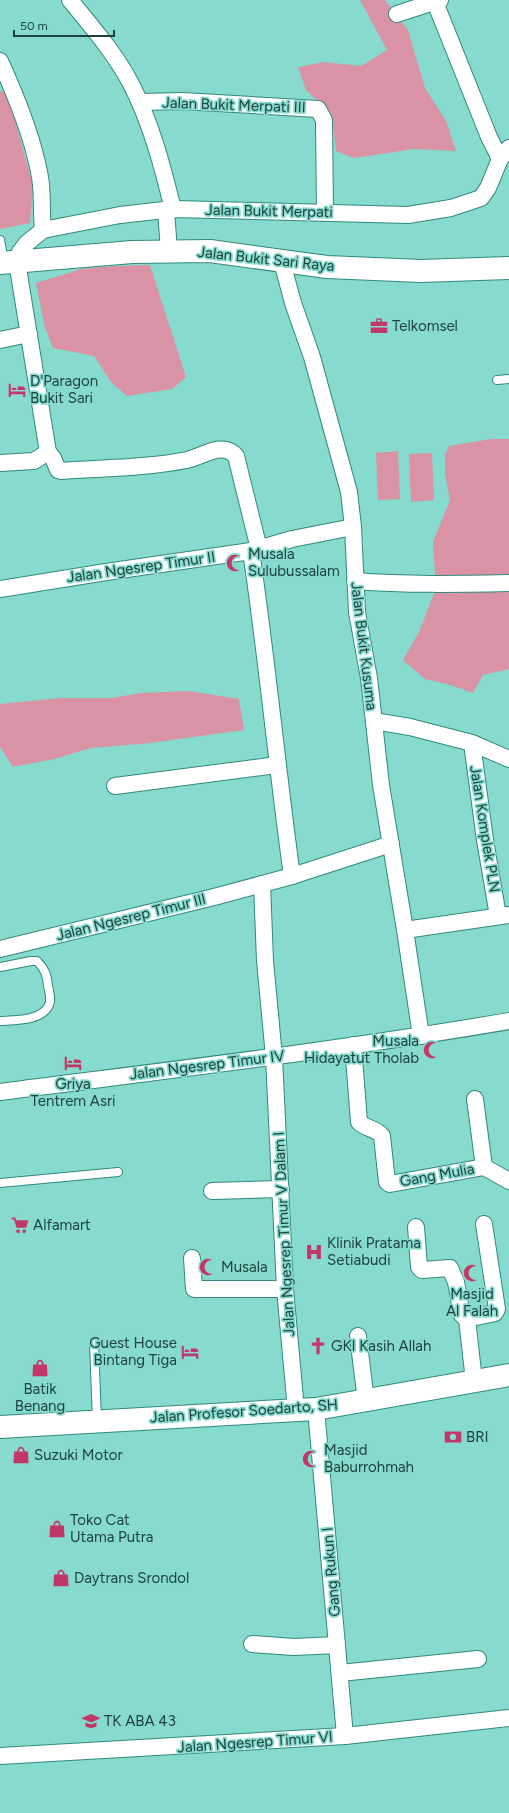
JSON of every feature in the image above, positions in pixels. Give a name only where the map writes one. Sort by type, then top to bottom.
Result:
[{"type":"street","points":[[70,0],[111,52],[140,102],[154,139],[170,209],[170,251]]},
{"type":"street","points":[[397,14],[438,1],[489,137],[504,154]]},
{"type":"street","points":[[0,61],[24,116],[36,157],[40,179],[43,230]]},
{"type":"street","name":"Jalan Bukit Merpati III","points":[[140,102],[183,101],[318,108],[324,120],[324,212]]},
{"type":"street","name":"Jalan Bukit Merpati","points":[[7,262],[43,230],[120,215],[170,209],[408,215],[451,208],[467,204],[481,198],[488,188],[504,154]]},
{"type":"street","name":"Jalan Bukit Sari Raya","points":[[7,262],[132,252],[210,251],[327,267],[421,271],[509,268]]},
{"type":"street","points":[[7,262],[29,334],[48,452],[53,458],[58,470],[155,465],[188,460],[222,448],[231,451],[236,456],[255,550],[277,765],[292,876]]},
{"type":"street","name":"Jalan Bukit Kusuma","points":[[282,262],[293,303],[312,357],[349,492],[357,612],[374,721],[381,785],[421,1036]]},
{"type":"street","points":[[0,340],[29,334]]},
{"type":"street","points":[[0,463],[34,461],[48,452]]},
{"type":"street","name":"Jalan Ngesrep Timur II","points":[[0,589],[255,550],[292,539],[352,527]]},
{"type":"street","points":[[355,581],[440,584],[509,583]]},
{"type":"street","points":[[374,721],[410,727],[472,743],[509,759]]},
{"type":"street","name":"Jalan Komplek PLN","points":[[472,743],[485,840],[504,915]]},
{"type":"street","points":[[115,786],[277,765]]},
{"type":"street","name":"Jalan Ngesrep Timur III","points":[[0,949],[126,919],[292,876],[391,844]]},
{"type":"street","points":[[262,884],[265,961],[274,1057]]},
{"type":"street","points":[[405,930],[504,915]]},
{"type":"street","name":"Jalan Ngesrep Timur IV","points":[[0,1092],[353,1046],[509,1021]]},
{"type":"street","name":"Gang Mulia","points":[[353,1046],[359,1122],[362,1125],[378,1131],[382,1136],[387,1182],[390,1184],[484,1167],[509,1181]]},
{"type":"street","name":"Jalan Ngesrep Timur V Dalam I","points":[[274,1057],[285,1289],[306,1409]]},
{"type":"street","name":"Gang Mulia","points":[[475,1099],[484,1167]]},
{"type":"street","points":[[212,1191],[281,1189]]},
{"type":"street","points":[[467,1319],[495,1313],[497,1309],[484,1224]]},
{"type":"street","points":[[416,1227],[419,1267],[422,1270],[450,1268],[456,1282],[462,1315],[467,1319],[474,1381]]},
{"type":"street","points":[[192,1258],[194,1289],[285,1289]]},
{"type":"street","points":[[358,1336],[366,1401]]},
{"type":"street","name":"Jalan Profesor Soedarto, SH","points":[[0,1427],[306,1409],[366,1401],[509,1375]]},
{"type":"street","name":"Gang Rukun I","points":[[306,1409],[337,1645],[345,1736]]},
{"type":"street","points":[[252,1644],[294,1647],[337,1645]]},
{"type":"street","points":[[340,1673],[478,1660]]},
{"type":"street","name":"Jalan Ngesrep Timur VI","points":[[0,1756],[345,1736],[509,1718]]},
{"type":"lane","points":[[0,240],[7,262]]},
{"type":"lane","points":[[497,380],[509,380]]},
{"type":"lane","points":[[0,967],[37,961],[46,973],[50,997],[49,1005],[44,1011],[34,1017],[0,1021]]},
{"type":"lane","points":[[0,1183],[118,1172]]},
{"type":"lane","points":[[94,1344],[97,1421]]},
{"type":"shaded area","points":[[360,0],[385,0],[408,30],[425,88],[446,121],[456,151],[414,149],[354,158],[336,151],[332,114],[306,90],[298,67],[323,62],[361,66],[387,50]]},
{"type":"shaded area","points":[[6,88],[33,185],[30,223],[0,229],[0,92]]},
{"type":"shaded area","points":[[150,265],[186,377],[172,389],[127,396],[111,382],[94,356],[53,348],[45,328],[36,283],[81,269]]},
{"type":"shaded area","points":[[491,439],[509,439],[509,669],[483,675],[473,693],[447,684],[425,679],[403,660],[419,632],[436,588],[433,542],[450,500],[445,474],[445,455],[449,446]]},
{"type":"shaded area","points":[[398,451],[400,499],[378,500],[376,453]]},
{"type":"shaded area","points":[[432,453],[434,500],[411,502],[409,454]]},
{"type":"shaded area","points":[[188,691],[239,699],[244,730],[150,743],[91,748],[54,759],[13,767],[0,747],[0,704],[60,698],[111,698],[141,693]]},
{"type":"place","name":"Telkomsel","points":[[379,326]]},
{"type":"place","name":"D'Paragon Bukit Sari","points":[[17,390]]},
{"type":"place","name":"Musala Sulubussalam","points":[[235,563]]},
{"type":"place","name":"Musala Hidayatut Tholab","points":[[432,1050]]},
{"type":"place","name":"Griya Tentrem Asri","points":[[73,1063]]},
{"type":"place","name":"Alfamart","points":[[20,1225]]},
{"type":"place","name":"Klinik Pratama Setiabudi","points":[[314,1252]]},
{"type":"place","name":"Musala","points":[[208,1267]]},
{"type":"place","name":"Masjid Al Falah","points":[[472,1273]]},
{"type":"place","name":"GKI Kasih Allah","points":[[318,1346]]},
{"type":"place","name":"Guest House Bintang Tiga","points":[[190,1352]]},
{"type":"place","name":"Batik Benang","points":[[40,1368]]},
{"type":"place","name":"BRI","points":[[453,1437]]},
{"type":"place","name":"Suzuki Motor","points":[[21,1455]]},
{"type":"place","name":"Masjid Baburrohmah","points":[[311,1459]]},
{"type":"place","name":"Toko Cat Utama Putra","points":[[57,1529]]},
{"type":"place","name":"Daytrans Srondol","points":[[61,1578]]},
{"type":"place","name":"TK ABA 43","points":[[91,1721]]}]
